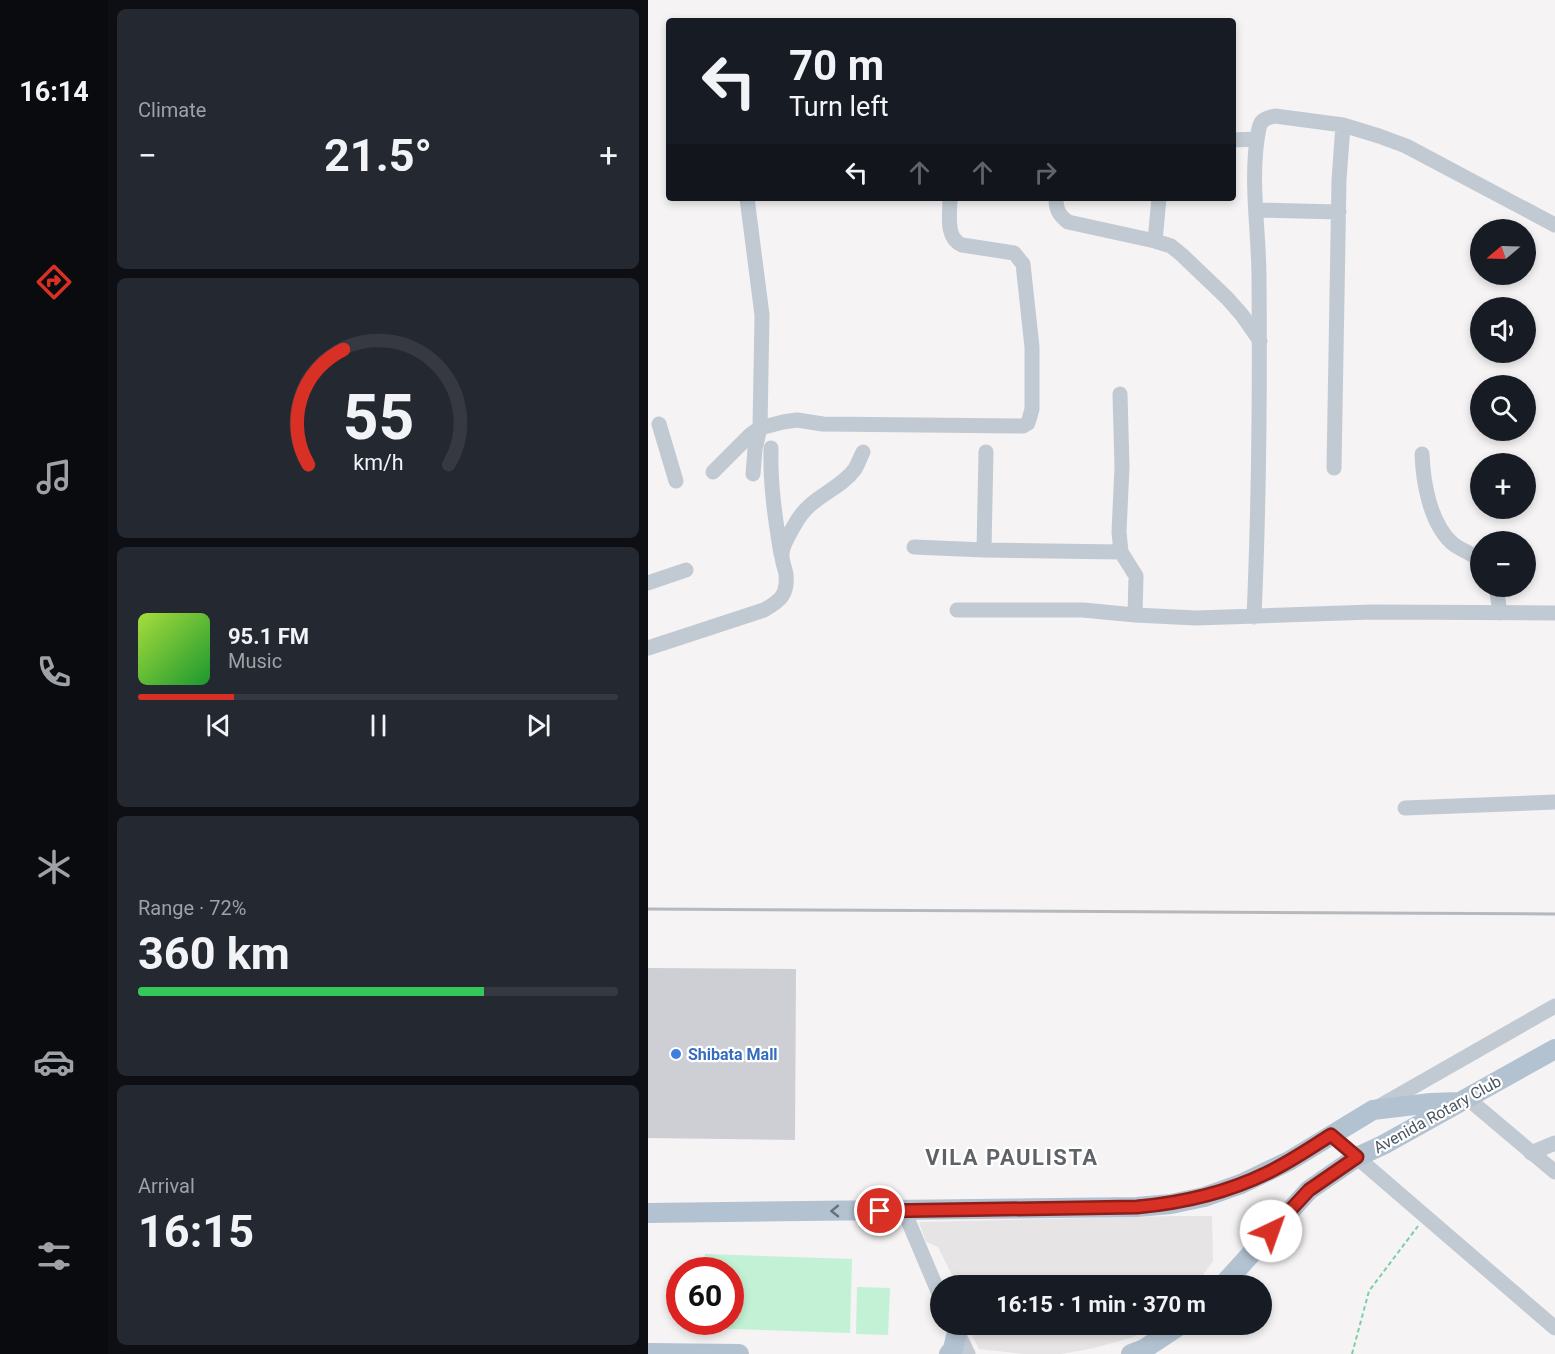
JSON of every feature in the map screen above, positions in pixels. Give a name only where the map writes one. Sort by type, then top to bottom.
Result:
[{"type":"main road","name":"Avenida Rotary Club","points":[[1232,1275],[1309,1190],[1357,1157],[1383,1145],[1555,1049]]},
{"type":"main road","points":[[648,1213],[1137,1207],[1171,1204],[1204,1197],[1267,1173],[1373,1110],[1463,1100]]},
{"type":"main road","points":[[1373,1110],[1384,1119],[1387,1134],[1383,1145]]},
{"type":"main road","points":[[949,1354],[953,1348],[955,1335]]},
{"type":"main road","points":[[1139,1352],[1165,1335]]},
{"type":"main road","points":[[648,1353],[739,1354]]},
{"type":"street","points":[[1254,617],[1260,453],[1260,341],[1255,152],[1260,124],[1266,118],[1275,116],[1343,125],[1379,136],[1406,146],[1555,225]]},
{"type":"street","points":[[1334,468],[1339,180],[1343,125]]},
{"type":"street","points":[[1236,140],[1257,139]]},
{"type":"street","points":[[747,201],[762,315],[760,429],[755,449],[753,474]]},
{"type":"street","points":[[713,471],[741,441],[760,429],[783,422],[797,420],[823,424],[1023,426],[1028,423],[1032,410],[1032,347],[1023,264],[1014,253],[962,246],[956,243],[950,227],[950,201]]},
{"type":"street","points":[[1056,201],[1060,216],[1068,222],[1171,246],[1208,278],[1242,315],[1260,341]]},
{"type":"street","points":[[1155,241],[1159,201]]},
{"type":"street","points":[[1257,210],[1339,212]]},
{"type":"street","points":[[1119,394],[1122,468],[1119,532],[1121,552],[1136,576],[1135,615]]},
{"type":"street","points":[[659,424],[676,481]]},
{"type":"street","points":[[648,648],[764,610],[780,601],[786,576],[772,503],[771,448]]},
{"type":"street","points":[[781,554],[804,511],[816,499],[848,476],[855,469],[863,452]]},
{"type":"street","points":[[984,550],[986,452]]},
{"type":"street","points":[[1422,454],[1425,488],[1439,526],[1450,542],[1470,554]]},
{"type":"street","points":[[914,547],[1121,552]]},
{"type":"street","points":[[648,584],[686,570]]},
{"type":"street","points":[[1498,597],[1500,613]]},
{"type":"street","points":[[957,610],[1083,610],[1196,618],[1372,612],[1555,613]]},
{"type":"street","points":[[1405,808],[1555,802]]},
{"type":"street","points":[[1373,1110],[1555,1006]]},
{"type":"street","points":[[1463,1100],[1555,1172]]},
{"type":"street","points":[[1331,1135],[1555,1328]]},
{"type":"street","points":[[1531,1153],[1555,1143]]},
{"type":"street","points":[[904,1211],[931,1275]]},
{"type":"street","points":[[959,1335],[968,1354]]},
{"type":"path","points":[[1352,1354],[1369,1291],[1426,1216]]},
{"type":"shaded area","points":[[1212,1216],[1213,1261],[1203,1275],[952,1275],[938,1247],[926,1242],[919,1222]]},
{"type":"shaded area","points":[[972,1335],[1136,1335],[1094,1348],[1061,1354],[1024,1354],[979,1349]]},
{"type":"green space","points":[[705,1254],[852,1259],[850,1333],[744,1329],[744,1257],[705,1257]]},
{"type":"green space","points":[[857,1287],[890,1288],[888,1335],[856,1334]]},
{"type":"building","points":[[648,968],[796,969],[795,1140],[648,1138]]},
{"type":"railway","points":[[648,909],[1555,914]]},
{"type":"place","name":"Shibata Mall","points":[[676,1054]]},
{"type":"district","name":"VILA PAULISTA","points":[[1012,1157]]},
{"type":"route","points":[[880,1211],[1137,1207],[1171,1204],[1204,1197],[1267,1173],[1331,1135],[1357,1157],[1309,1190],[1271,1231]]}]
